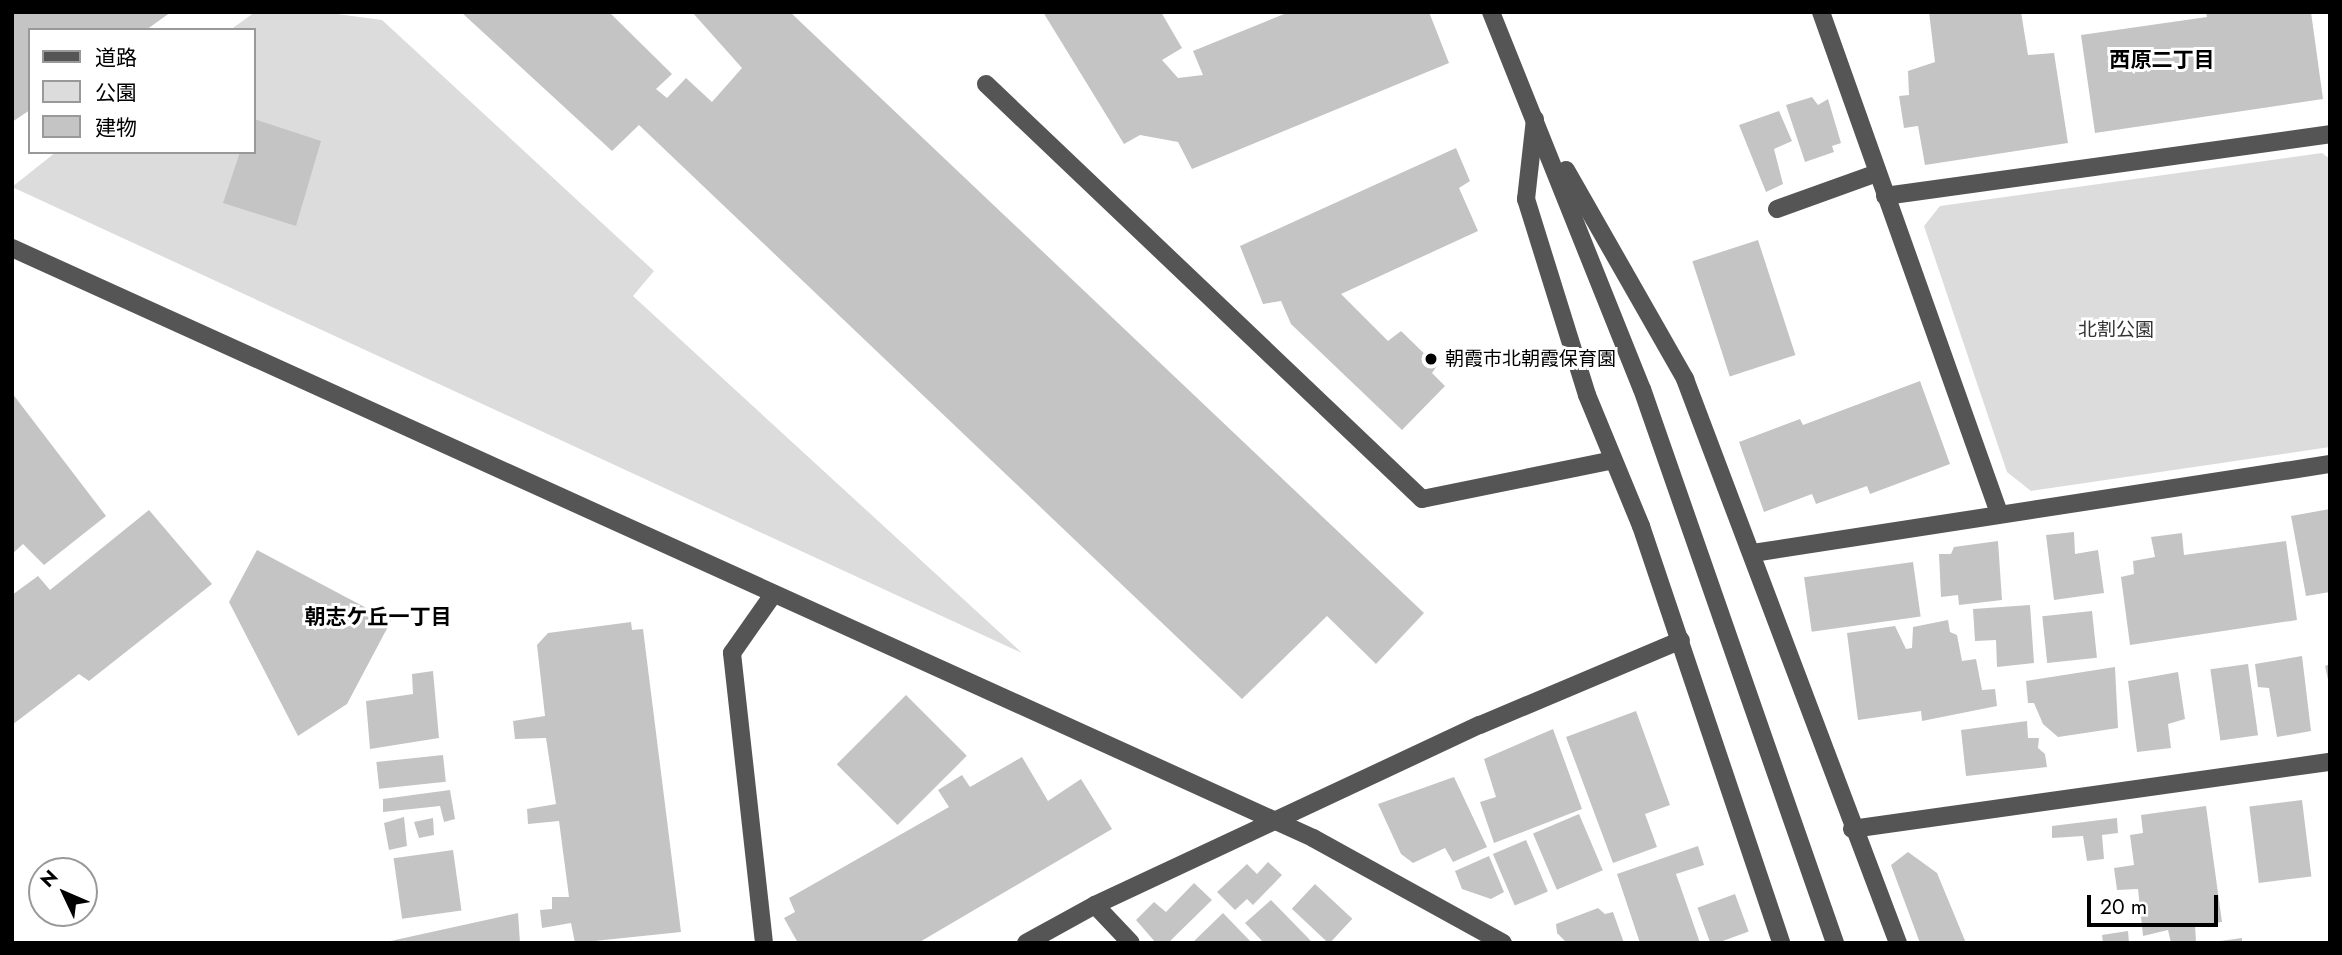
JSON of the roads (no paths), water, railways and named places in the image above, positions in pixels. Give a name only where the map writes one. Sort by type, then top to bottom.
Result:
[{"type":"street","points":[[1491,12],[1535,115],[1642,389],[1835,943]]},
{"type":"street","points":[[1821,12],[1999,513]]},
{"type":"street","points":[[986,85],[1422,499],[1613,460]]},
{"type":"street","points":[[1535,115],[1526,199],[1587,395],[1681,640],[1781,943]]},
{"type":"street","points":[[1535,115],[1685,379],[1753,554],[1852,829],[1898,943]]},
{"type":"street","points":[[1885,196],[2330,134]]},
{"type":"street","points":[[1777,209],[1877,173]]},
{"type":"street","points":[[12,248],[772,596],[1273,820],[1503,943]]},
{"type":"street","points":[[1753,554],[1999,513],[2330,464]]},
{"type":"street","points":[[764,943],[732,653],[772,596]]},
{"type":"street","points":[[1026,943],[1095,905],[1480,724],[1681,640]]},
{"type":"street","points":[[1852,829],[2330,762]]},
{"type":"street","points":[[1095,905],[1131,943]]},
{"type":"place","name":"朝霞市北朝霞保育園","points":[[1431,359]]},
{"type":"district","name":"西原二丁目","points":[[2162,60]]},
{"type":"district","name":"朝志ケ丘一丁目","points":[[378,617]]},
{"type":"park label","name":"北割公園","points":[[2116,330]]}]
